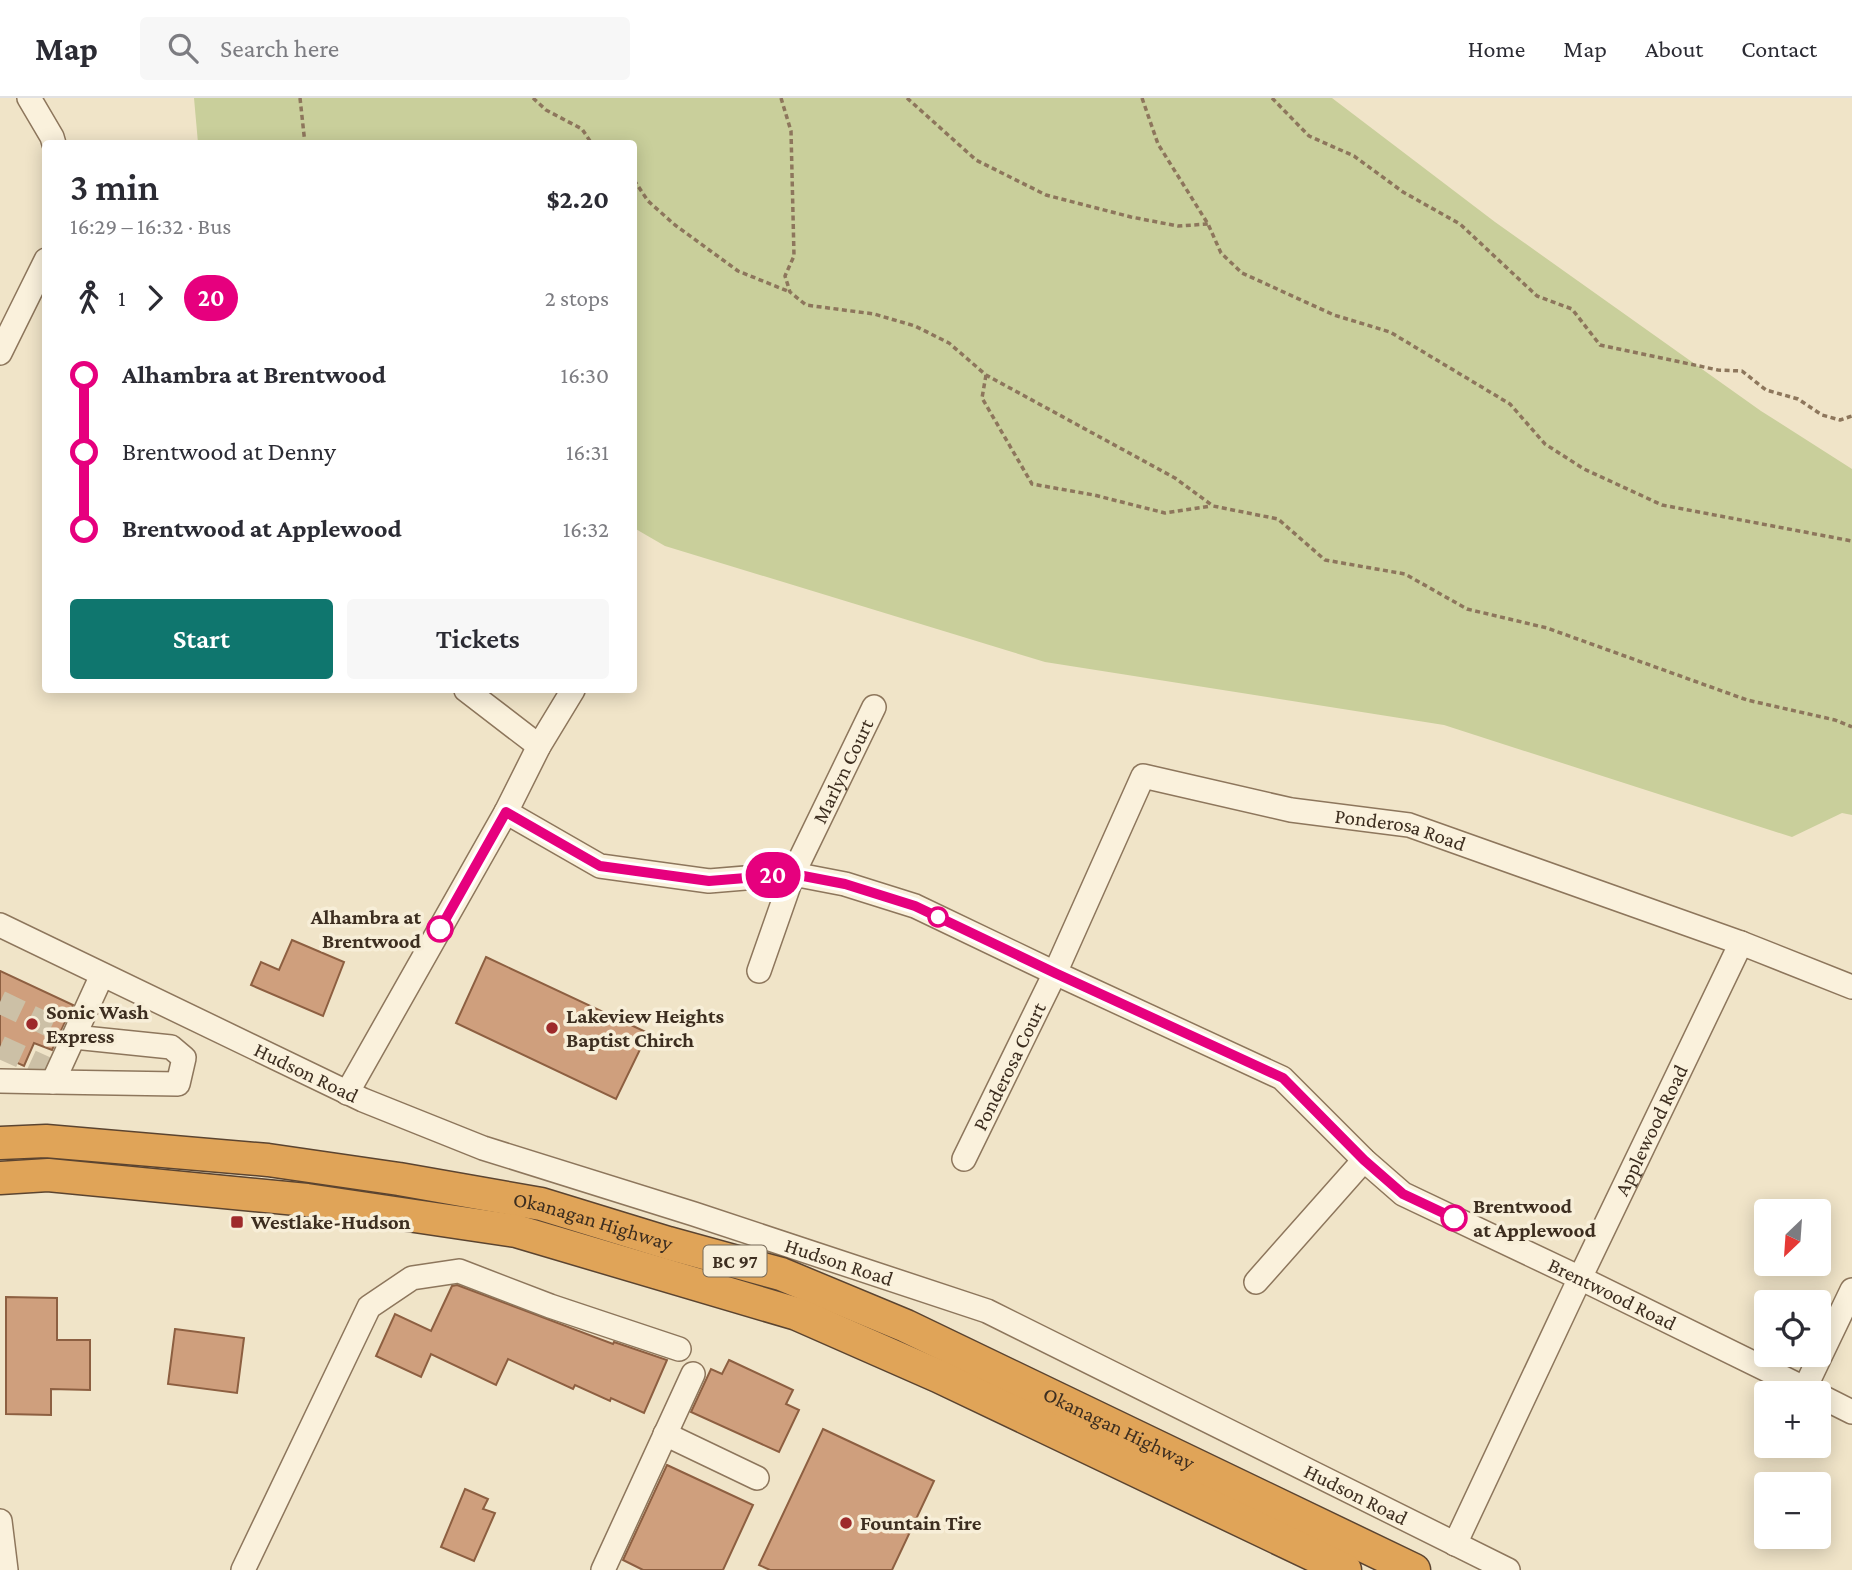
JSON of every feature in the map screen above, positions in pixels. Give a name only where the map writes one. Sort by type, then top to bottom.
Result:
[{"type":"highway","name":"Okanagan Highway","points":[[0,1143],[46,1142],[268,1160],[412,1181],[541,1204],[781,1274],[906,1326],[1415,1570]]},
{"type":"highway","name":"Okanagan Highway","points":[[0,1178],[48,1175],[307,1200],[516,1231],[797,1314],[937,1376],[1345,1570]]},
{"type":"street","points":[[29,98],[53,140]]},
{"type":"street","points":[[0,353],[42,268]]},
{"type":"street","points":[[470,693],[540,746]]},
{"type":"street","points":[[347,1093],[571,693]]},
{"type":"street","name":"Marlyn Court","points":[[760,971],[793,874],[874,707]]},
{"type":"street","name":"Ponderosa Road","points":[[1055,973],[1143,776],[1291,810],[1409,825],[1741,943],[1852,987]]},
{"type":"street","name":"Brentwood Road","points":[[506,812],[600,866],[709,881],[793,874],[845,884],[915,906],[1283,1078],[1364,1160],[1403,1194],[1790,1381]]},
{"type":"street","name":"Hudson Road","points":[[0,925],[347,1093],[483,1148],[694,1214],[987,1311],[1508,1570]]},
{"type":"street","name":"Applewood Road","points":[[1455,1544],[1741,943]]},
{"type":"street","name":"Ponderosa Court","points":[[964,1158],[1055,973]]},
{"type":"street","points":[[53,1082],[102,975]]},
{"type":"street","points":[[0,1081],[178,1084],[184,1058],[171,1047],[74,1037]]},
{"type":"street","points":[[1256,1282],[1364,1160]]},
{"type":"street","points":[[243,1570],[369,1307],[412,1278],[460,1271],[550,1306],[679,1349]]},
{"type":"street","points":[[1816,1381],[1852,1290]]},
{"type":"street","points":[[603,1570],[692,1374]]},
{"type":"street","name":"Brentwood Road","points":[[1831,1402],[1852,1412]]},
{"type":"street","points":[[665,1434],[757,1478]]},
{"type":"street","points":[[0,1521],[6,1570]]},
{"type":"path","points":[[300,98],[305,140]]},
{"type":"path","points":[[533,98],[546,110],[582,129],[589,140]]},
{"type":"path","points":[[781,98],[791,131],[794,256],[785,275],[790,292]]},
{"type":"path","points":[[907,98],[976,160],[1046,195],[1178,226],[1208,224]]},
{"type":"path","points":[[1142,98],[1158,144],[1208,224],[1221,253],[1242,272],[1334,315],[1390,332],[1510,404],[1545,444],[1584,469],[1662,505],[1852,541]]},
{"type":"path","points":[[1272,98],[1308,136],[1354,156],[1402,192],[1460,224],[1537,296],[1572,309],[1600,345],[1718,370],[1742,371],[1766,390],[1798,399],[1822,415],[1840,420],[1852,416]]},
{"type":"path","points":[[637,184],[648,201],[675,225],[738,271],[790,292],[806,305],[874,314],[915,326],[949,343],[986,375],[1175,478],[1213,506]]},
{"type":"path","points":[[986,375],[982,398],[1032,484],[1094,495],[1165,513],[1213,506],[1278,519],[1325,560],[1405,573],[1467,609],[1547,628],[1747,701],[1835,720],[1852,727]]},
{"type":"green space","points":[[194,98],[1332,98],[1495,222],[1761,411],[1852,469],[1852,815],[1842,813],[1792,837],[1444,725],[1045,662],[665,546],[637,530],[637,140],[198,140]]},
{"type":"building","points":[[292,940],[344,962],[323,1016],[251,985],[261,962],[279,970]]},
{"type":"building","name":"Lakeview Heights Baptist Chirch","points":[[486,957],[648,1033],[616,1099],[456,1023]]},
{"type":"building","name":"Sonic Wash Express","points":[[0,971],[73,1005],[52,1050],[34,1043],[24,1066],[0,1055]]},
{"type":"building","points":[[457,1285],[613,1344],[614,1342],[667,1360],[644,1413],[575,1385],[573,1389],[508,1359],[496,1385],[431,1354],[421,1377],[376,1356],[395,1314],[431,1331],[452,1286]]},
{"type":"building","points":[[6,1297],[57,1298],[57,1340],[90,1340],[90,1390],[51,1389],[51,1415],[6,1414]]},
{"type":"building","points":[[175,1329],[244,1338],[237,1393],[168,1384]]},
{"type":"building","points":[[729,1360],[793,1390],[786,1404],[799,1410],[779,1452],[691,1412],[711,1369],[722,1374]]},
{"type":"building","name":"Fountain Tire","points":[[823,1429],[934,1481],[892,1570],[770,1570],[759,1565]]},
{"type":"building","points":[[667,1465],[753,1505],[723,1570],[643,1570],[623,1560]]},
{"type":"building","points":[[465,1489],[488,1499],[483,1509],[495,1513],[474,1561],[441,1547]]},
{"type":"tunnel","points":[[0,1002],[74,1037]]},
{"type":"tunnel","points":[[0,1047],[57,1073]]},
{"type":"bus line","name":"20","points":[[440,929],[506,812],[600,866],[709,881],[793,874],[845,884],[915,906],[1283,1078],[1364,1160],[1403,1194],[1454,1218]]},
{"type":"place","name":"Alhambra at Brentwood","points":[[440,929]]},
{"type":"place","name":"Sonic Wash Express","points":[[32,1024]]},
{"type":"place","name":"Lakeview Heights Baptist Chirch","points":[[552,1028]]},
{"type":"place","name":"Brentwood at Applewood","points":[[1454,1218]]},
{"type":"place","name":"Westlake-Hudson","points":[[237,1222]]},
{"type":"place","name":"Fountain Tire","points":[[846,1523]]}]
